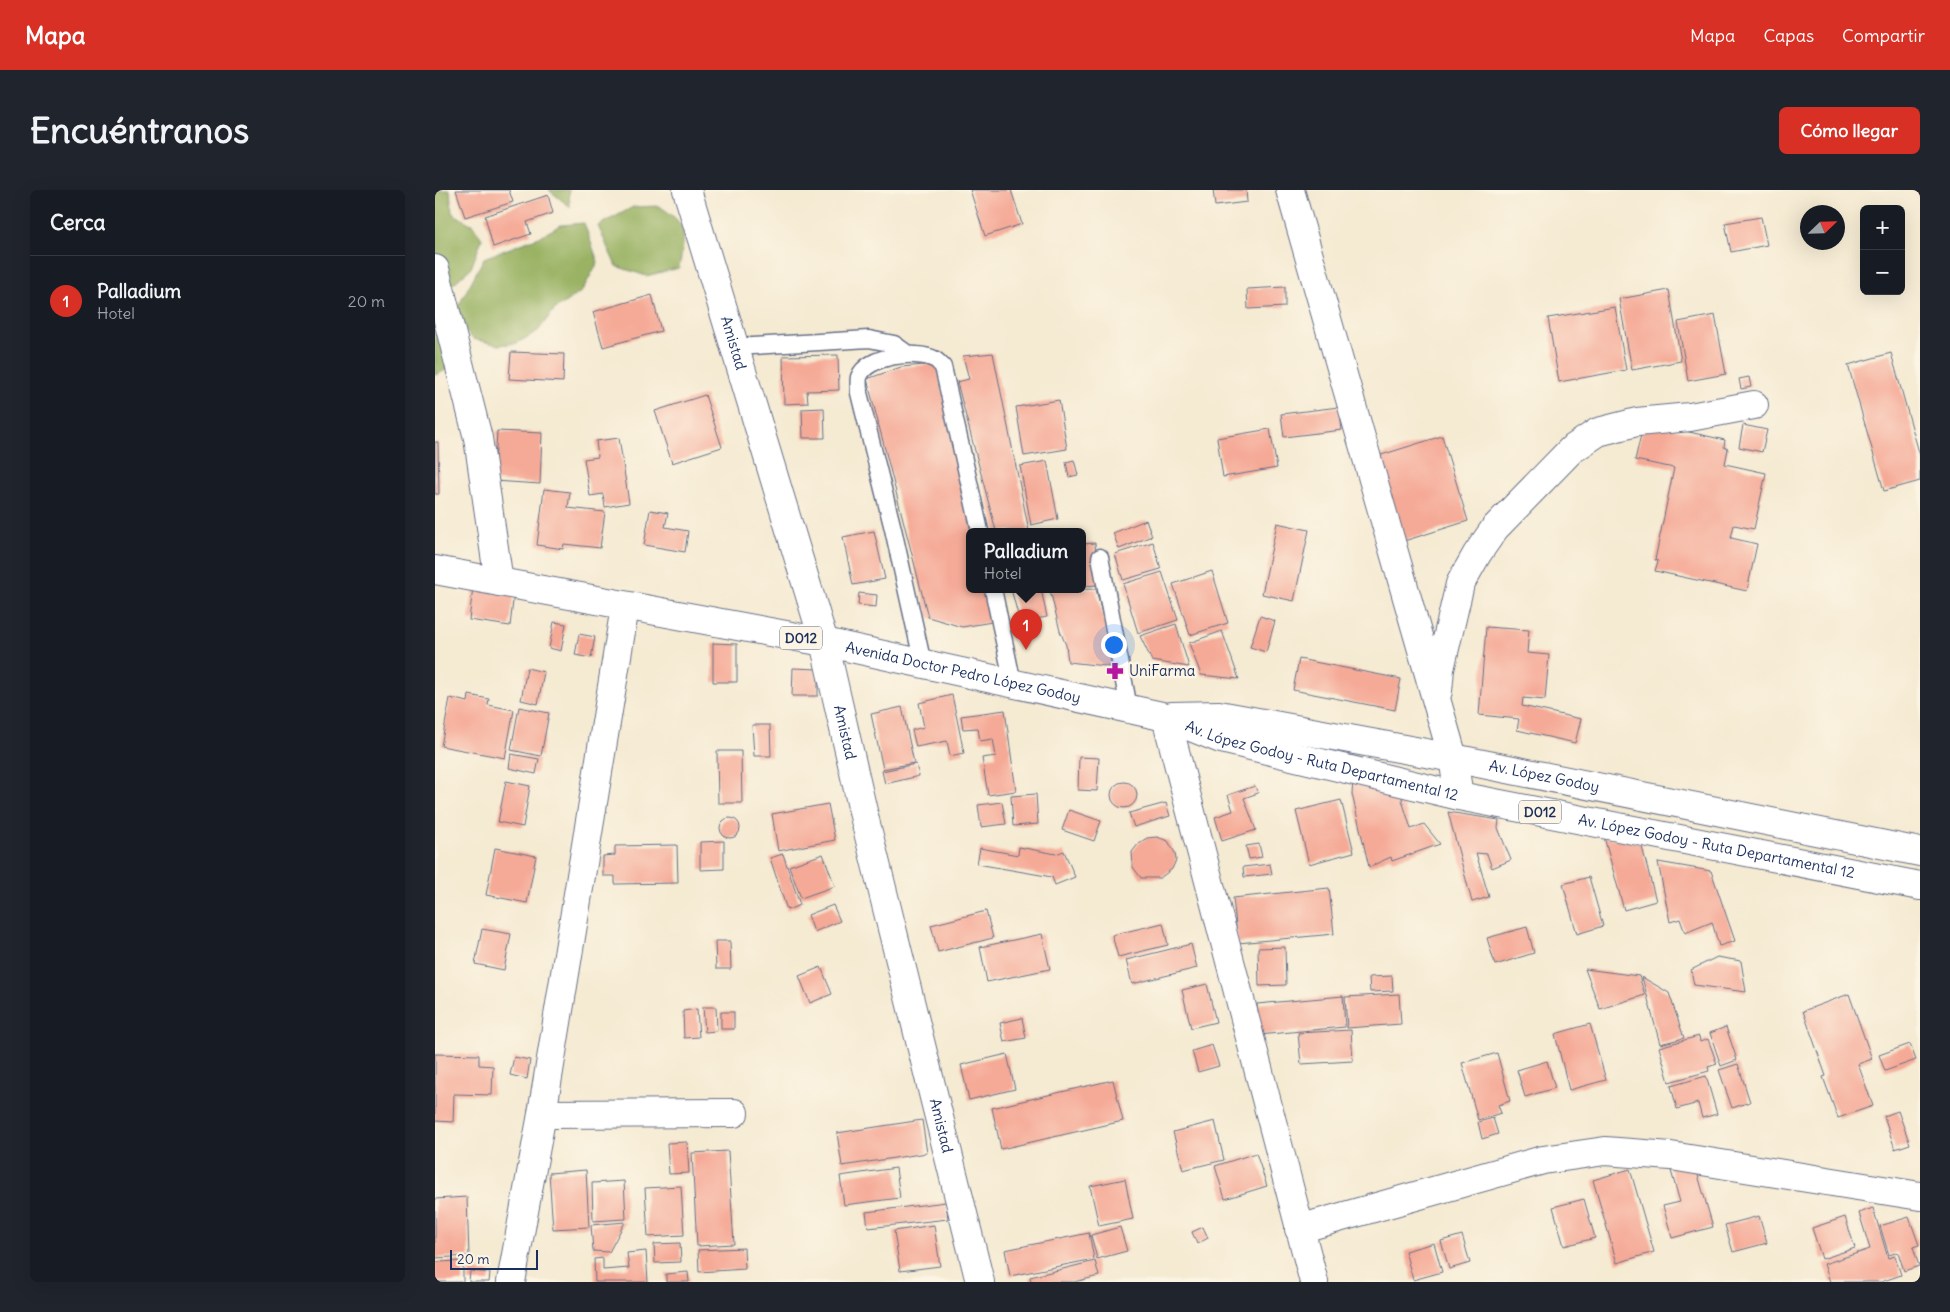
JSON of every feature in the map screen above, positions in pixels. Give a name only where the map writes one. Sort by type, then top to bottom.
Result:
[{"type":"street","name":"Amistad","points":[[687,190],[824,642],[865,820],[980,1282]]},
{"type":"street","points":[[1290,190],[1453,758],[1459,796]]},
{"type":"street","points":[[435,270],[478,438],[499,582]]},
{"type":"street","points":[[1437,703],[1441,669],[1460,584],[1495,528],[1571,450],[1598,432],[1637,422],[1690,418],[1754,404]]},
{"type":"street","name":"Avenida Doctor Pedro López Godoy","points":[[435,570],[625,607],[824,642],[1166,717]]},
{"type":"street","points":[[511,1282],[542,1114],[625,607]]},
{"type":"street","name":"Av. López Godoy","points":[[1166,717],[1219,715],[1453,758],[1920,852]]},
{"type":"street","points":[[1166,717],[1314,1282]]},
{"type":"street","name":"Av. López Godoy - Ruta Departamental 12","points":[[1166,717],[1221,740],[1459,796],[1920,886]]},
{"type":"street","points":[[542,1114],[734,1113]]},
{"type":"street","points":[[1299,1229],[1543,1160],[1605,1151],[1671,1156],[1920,1196]]},
{"type":"lane","points":[[735,347],[869,339],[894,344],[908,354]]},
{"type":"lane","points":[[923,664],[859,392],[859,377],[868,366],[878,360],[908,354],[935,359],[943,367],[979,528]]},
{"type":"lane","points":[[1100,557],[1129,708]]},
{"type":"lane","points":[[994,593],[1013,684]]},
{"type":"green space","points":[[435,190],[450,190],[452,213],[473,225],[482,239],[471,268],[453,284],[446,281],[435,253]]},
{"type":"green space","points":[[549,190],[569,190],[570,207]]},
{"type":"green space","points":[[659,206],[681,225],[683,247],[679,268],[646,276],[616,266],[598,226],[633,207]]},
{"type":"green space","points":[[584,223],[598,262],[582,291],[554,310],[538,331],[517,343],[499,345],[473,339],[467,333],[458,307],[484,258],[539,237],[561,225]]},
{"type":"green space","points":[[435,316],[451,346],[446,370],[435,375]]},
{"type":"building","points":[[456,190],[509,190],[513,202],[465,217]]},
{"type":"building","points":[[970,190],[1011,190],[1022,224],[985,236]]},
{"type":"building","points":[[1213,190],[1246,190],[1247,202],[1215,206]]},
{"type":"building","points":[[548,195],[553,213],[527,222],[531,234],[493,247],[485,216]]},
{"type":"building","points":[[1761,217],[1767,245],[1731,252],[1725,223]]},
{"type":"building","points":[[1285,287],[1285,307],[1248,309],[1247,289]]},
{"type":"building","points":[[1669,290],[1681,361],[1632,370],[1619,299]]},
{"type":"building","points":[[652,295],[661,331],[603,347],[593,312]]},
{"type":"building","points":[[1615,307],[1626,370],[1559,382],[1548,318]]},
{"type":"building","points":[[1715,315],[1726,374],[1688,381],[1678,322]]},
{"type":"building","points":[[511,352],[564,354],[563,382],[509,379]]},
{"type":"building","points":[[993,353],[1028,528],[995,528],[957,382],[969,379],[963,356]]},
{"type":"building","points":[[1891,353],[1920,456],[1920,481],[1884,491],[1848,365]]},
{"type":"building","points":[[838,355],[839,390],[807,391],[808,403],[784,404],[783,356]]},
{"type":"building","points":[[936,364],[975,528],[966,528],[966,593],[991,593],[998,621],[962,627],[928,617],[867,379],[901,367]]},
{"type":"building","points":[[1749,377],[1751,387],[1741,389],[1739,379]]},
{"type":"building","points":[[705,395],[722,447],[672,463],[655,411]]},
{"type":"building","points":[[1059,400],[1067,449],[1024,456],[1016,407]]},
{"type":"building","points":[[1339,407],[1342,430],[1284,437],[1281,414]]},
{"type":"building","points":[[824,408],[825,438],[803,438],[802,409]]},
{"type":"building","points":[[1644,422],[1725,440],[1724,447],[1728,449],[1725,464],[1766,473],[1754,529],[1734,525],[1731,538],[1757,544],[1747,591],[1655,571],[1658,561],[1655,560],[1674,468],[1635,460]]},
{"type":"building","points":[[1743,425],[1767,430],[1762,452],[1739,447]]},
{"type":"building","points":[[1270,429],[1277,468],[1223,477],[1217,438]]},
{"type":"building","points":[[497,431],[542,433],[540,484],[494,481]]},
{"type":"building","points":[[1442,436],[1468,521],[1404,541],[1378,456]]},
{"type":"building","points":[[619,438],[629,503],[605,507],[603,494],[590,496],[584,459],[598,457],[596,441]]},
{"type":"building","points":[[435,442],[438,442],[439,494],[435,494]]},
{"type":"building","points":[[1074,460],[1078,475],[1069,477],[1066,462]]},
{"type":"building","points":[[1047,461],[1058,519],[1031,525],[1020,466]]},
{"type":"building","points":[[544,489],[570,492],[568,508],[605,512],[600,548],[564,544],[563,549],[537,545]]},
{"type":"building","points":[[650,510],[668,513],[665,527],[688,531],[685,552],[644,545]]},
{"type":"building","points":[[1146,520],[1152,536],[1119,549],[1113,533]]},
{"type":"building","points":[[1277,523],[1309,530],[1294,601],[1262,594]]},
{"type":"building","points":[[874,531],[885,579],[853,585],[843,537]]},
{"type":"building","points":[[1153,542],[1161,569],[1123,580],[1115,554]]},
{"type":"building","points":[[1095,543],[1098,585],[1086,586],[1086,544]]},
{"type":"building","points":[[1212,571],[1228,623],[1190,635],[1173,584]]},
{"type":"building","points":[[1162,572],[1178,620],[1138,633],[1123,584]]},
{"type":"building","points":[[473,587],[514,593],[510,626],[469,620]]},
{"type":"building","points":[[1086,589],[1096,589],[1115,667],[1068,662],[1066,645],[1060,631],[1051,593],[1086,593]]},
{"type":"building","points":[[859,593],[877,595],[876,607],[858,605]]},
{"type":"building","points":[[1012,593],[1042,593],[1047,617],[1020,622]]},
{"type":"building","points":[[1260,616],[1275,621],[1266,652],[1250,647]]},
{"type":"building","points":[[554,622],[566,624],[561,651],[549,648]]},
{"type":"building","points":[[1176,624],[1189,667],[1152,661],[1140,636]]},
{"type":"building","points":[[1486,627],[1529,630],[1527,653],[1549,655],[1545,700],[1523,698],[1522,706],[1581,719],[1575,743],[1517,730],[1519,719],[1479,715]]},
{"type":"building","points":[[1222,631],[1239,679],[1201,675],[1189,643]]},
{"type":"building","points":[[579,634],[595,637],[591,658],[575,655]]},
{"type":"building","points":[[713,643],[737,644],[737,682],[713,682]]},
{"type":"building","points":[[1299,659],[1401,679],[1395,710],[1293,690]]},
{"type":"building","points":[[527,668],[544,672],[538,704],[521,700]]},
{"type":"building","points":[[793,668],[818,669],[818,696],[792,696]]},
{"type":"building","points":[[469,695],[489,699],[488,705],[514,710],[505,758],[441,746],[450,698],[468,702]]},
{"type":"building","points":[[952,695],[964,753],[950,756],[947,741],[916,747],[912,730],[924,727],[919,703]]},
{"type":"building","points":[[519,707],[549,713],[541,756],[511,750]]},
{"type":"building","points":[[902,707],[914,763],[883,769],[871,714]]},
{"type":"building","points":[[1005,710],[1016,791],[988,795],[982,758],[996,756],[993,739],[980,741],[978,728],[963,729],[961,716]]},
{"type":"building","points":[[752,725],[770,725],[771,756],[754,756]]},
{"type":"building","points":[[717,751],[741,751],[742,803],[718,803]]},
{"type":"building","points":[[511,754],[539,759],[536,774],[509,768]]},
{"type":"building","points":[[1079,757],[1099,758],[1097,791],[1078,790]]},
{"type":"building","points":[[916,764],[919,776],[885,784],[882,771]]},
{"type":"building","points":[[1353,780],[1404,786],[1402,800],[1411,829],[1424,824],[1440,844],[1392,861],[1391,857],[1369,867],[1352,794]]},
{"type":"building","points":[[506,781],[530,786],[523,827],[498,822]]},
{"type":"building","points":[[1124,782],[1133,786],[1137,795],[1133,804],[1124,808],[1115,804],[1111,795],[1115,786]]},
{"type":"building","points":[[1255,786],[1258,793],[1244,798],[1256,830],[1222,841],[1215,817],[1233,811],[1228,795]]},
{"type":"building","points":[[1036,794],[1038,824],[1013,826],[1011,796]]},
{"type":"building","points":[[1341,800],[1354,852],[1309,864],[1296,811]]},
{"type":"building","points":[[1002,802],[1006,824],[981,827],[978,805]]},
{"type":"building","points":[[1166,803],[1170,816],[1134,827],[1129,813]]},
{"type":"building","points":[[828,804],[835,840],[778,851],[772,814]]},
{"type":"building","points":[[1069,810],[1101,821],[1094,841],[1062,830]]},
{"type":"building","points":[[1448,812],[1499,820],[1498,828],[1511,860],[1492,868],[1487,854],[1476,853],[1489,897],[1472,902]]},
{"type":"building","points":[[730,818],[737,821],[740,828],[737,835],[730,838],[723,835],[720,828],[723,821]]},
{"type":"building","points":[[1157,837],[1168,841],[1175,853],[1176,860],[1172,869],[1160,878],[1141,878],[1133,867],[1132,852],[1139,843],[1147,838]]},
{"type":"building","points":[[1604,837],[1641,843],[1656,901],[1624,910]]},
{"type":"building","points":[[724,841],[724,869],[700,870],[700,842]]},
{"type":"building","points":[[1259,844],[1262,857],[1249,859],[1246,846]]},
{"type":"building","points":[[677,845],[678,883],[615,884],[615,876],[603,876],[603,856],[615,855],[615,846]]},
{"type":"building","points":[[1019,847],[1056,854],[1064,851],[1075,877],[1055,885],[1052,877],[977,864],[980,848],[1018,855]]},
{"type":"building","points":[[495,848],[536,856],[527,903],[486,895]]},
{"type":"building","points":[[783,854],[800,905],[787,910],[770,858]]},
{"type":"building","points":[[823,854],[835,886],[801,898],[789,866]]},
{"type":"building","points":[[1658,862],[1711,871],[1735,941],[1719,946],[1712,922],[1685,933],[1680,919],[1670,922]]},
{"type":"building","points":[[1270,864],[1272,874],[1244,877],[1243,867]]},
{"type":"building","points":[[1589,877],[1603,926],[1577,934],[1563,884]]},
{"type":"building","points":[[1329,888],[1334,934],[1238,943],[1233,898]]},
{"type":"building","points":[[833,905],[840,921],[814,932],[808,915]]},
{"type":"building","points":[[986,911],[993,938],[938,952],[931,925]]},
{"type":"building","points":[[1163,923],[1168,945],[1118,957],[1112,935]]},
{"type":"building","points":[[1527,927],[1534,953],[1495,965],[1487,938]]},
{"type":"building","points":[[482,929],[511,934],[504,970],[475,964]]},
{"type":"building","points":[[1042,934],[1050,969],[987,982],[980,947]]},
{"type":"building","points":[[715,941],[730,941],[731,969],[716,969]]},
{"type":"building","points":[[1191,944],[1197,968],[1132,984],[1126,960]]},
{"type":"building","points":[[1285,947],[1286,985],[1259,986],[1258,948]]},
{"type":"building","points":[[1717,957],[1741,961],[1746,992],[1694,985],[1691,970]]},
{"type":"building","points":[[821,967],[832,994],[810,1003],[799,976]]},
{"type":"building","points":[[1585,969],[1639,976],[1645,995],[1600,1009]]},
{"type":"building","points":[[1392,976],[1393,991],[1370,992],[1369,977]]},
{"type":"building","points":[[1642,977],[1669,993],[1684,1038],[1660,1044]]},
{"type":"building","points":[[1207,984],[1216,1022],[1191,1028],[1182,990]]},
{"type":"building","points":[[1399,994],[1401,1024],[1347,1028],[1345,997]]},
{"type":"building","points":[[1849,994],[1872,1059],[1858,1064],[1873,1106],[1838,1118],[1823,1077],[1826,1076],[1803,1011]]},
{"type":"building","points":[[1343,996],[1345,1027],[1259,1035],[1257,1004]]},
{"type":"building","points":[[703,1007],[716,1007],[717,1031],[705,1032]]},
{"type":"building","points":[[697,1009],[699,1037],[684,1038],[683,1011]]},
{"type":"building","points":[[721,1012],[734,1012],[734,1029],[721,1029]]},
{"type":"building","points":[[1022,1018],[1026,1038],[1004,1042],[1000,1023]]},
{"type":"building","points":[[1590,1024],[1606,1080],[1569,1090],[1555,1034]]},
{"type":"building","points":[[1726,1027],[1737,1060],[1721,1066],[1710,1033]]},
{"type":"building","points":[[1351,1030],[1353,1061],[1301,1064],[1298,1033]]},
{"type":"building","points":[[1699,1036],[1700,1042],[1708,1039],[1717,1064],[1708,1067],[1709,1071],[1669,1082],[1659,1047]]},
{"type":"building","points":[[1910,1044],[1916,1060],[1885,1071],[1879,1055]]},
{"type":"building","points":[[1212,1045],[1219,1066],[1198,1072],[1192,1051]]},
{"type":"building","points":[[1497,1053],[1510,1101],[1498,1105],[1501,1113],[1478,1120],[1462,1063]]},
{"type":"building","points":[[435,1054],[479,1055],[479,1065],[493,1066],[492,1095],[454,1094],[453,1122],[435,1121]]},
{"type":"building","points":[[1007,1054],[1015,1089],[969,1100],[961,1065]]},
{"type":"building","points":[[514,1057],[530,1060],[527,1079],[510,1075]]},
{"type":"building","points":[[1547,1061],[1555,1088],[1525,1097],[1517,1070]]},
{"type":"building","points":[[1738,1064],[1750,1102],[1732,1108],[1719,1070]]},
{"type":"building","points":[[1706,1076],[1717,1114],[1702,1118],[1698,1103],[1677,1109],[1671,1086]]},
{"type":"building","points":[[1113,1080],[1123,1121],[1001,1149],[992,1108]]},
{"type":"building","points":[[1898,1111],[1910,1144],[1895,1149],[1884,1116]]},
{"type":"building","points":[[1493,1118],[1498,1134],[1482,1139],[1478,1122]]},
{"type":"building","points":[[922,1120],[927,1153],[842,1166],[837,1133]]},
{"type":"building","points":[[1215,1121],[1224,1160],[1183,1170],[1173,1132]]},
{"type":"building","points":[[687,1142],[689,1173],[669,1174],[667,1143]]},
{"type":"building","points":[[728,1151],[734,1244],[697,1246],[692,1153]]},
{"type":"building","points":[[1256,1153],[1267,1186],[1225,1199],[1215,1166]]},
{"type":"building","points":[[1669,1164],[1696,1168],[1713,1227],[1672,1238],[1663,1206],[1680,1202]]},
{"type":"building","points":[[896,1168],[900,1198],[844,1205],[840,1176]]},
{"type":"building","points":[[1630,1169],[1654,1252],[1617,1263],[1593,1180]]},
{"type":"building","points":[[586,1170],[589,1227],[553,1229],[549,1173]]},
{"type":"building","points":[[1125,1179],[1133,1219],[1099,1226],[1090,1186]]},
{"type":"building","points":[[624,1181],[626,1219],[593,1221],[592,1183]]},
{"type":"building","points":[[681,1186],[684,1235],[648,1237],[645,1188]]},
{"type":"building","points":[[467,1197],[469,1256],[435,1258],[435,1199]]},
{"type":"building","points":[[1584,1199],[1595,1238],[1564,1246],[1553,1207]]},
{"type":"building","points":[[946,1202],[948,1219],[868,1228],[866,1212]]},
{"type":"building","points":[[1873,1208],[1888,1258],[1895,1256],[1901,1275],[1881,1282],[1830,1282],[1824,1264],[1870,1249],[1859,1213]]},
{"type":"building","points":[[1759,1216],[1767,1243],[1733,1252],[1725,1225]]},
{"type":"building","points":[[1845,1217],[1855,1248],[1822,1259],[1812,1228]]},
{"type":"building","points":[[1909,1217],[1919,1245],[1913,1247],[1919,1266],[1904,1271],[1898,1252],[1889,1255],[1880,1226]]},
{"type":"building","points":[[625,1222],[609,1252],[593,1251],[591,1225]]},
{"type":"building","points":[[934,1225],[940,1266],[900,1271],[894,1231]]},
{"type":"building","points":[[1120,1227],[1127,1251],[1097,1259],[1091,1235]]},
{"type":"building","points":[[1203,1227],[1208,1238],[1197,1244],[1192,1232]]},
{"type":"building","points":[[1089,1233],[1094,1259],[1010,1276],[1005,1250]]},
{"type":"building","points":[[1462,1235],[1470,1263],[1449,1269],[1441,1241]]},
{"type":"building","points":[[680,1243],[681,1262],[655,1263],[654,1244]]},
{"type":"building","points":[[1434,1243],[1442,1272],[1413,1280],[1405,1251]]},
{"type":"building","points":[[744,1248],[745,1269],[699,1272],[698,1250]]},
{"type":"building","points":[[646,1251],[648,1282],[595,1282],[594,1259],[603,1258],[603,1270],[629,1268],[627,1253]]},
{"type":"building","points":[[463,1261],[463,1282],[435,1282],[435,1262]]},
{"type":"building","points":[[1095,1261],[1099,1276],[1074,1282],[1031,1282],[1030,1277]]},
{"type":"building","points":[[470,1271],[490,1273],[489,1282],[469,1282]]},
{"type":"building","points":[[688,1272],[689,1282],[666,1282],[666,1274]]},
{"type":"place","name":"Palladium","points":[[1026,650]]},
{"type":"place","name":"UniFarma","points":[[1115,671]]}]
